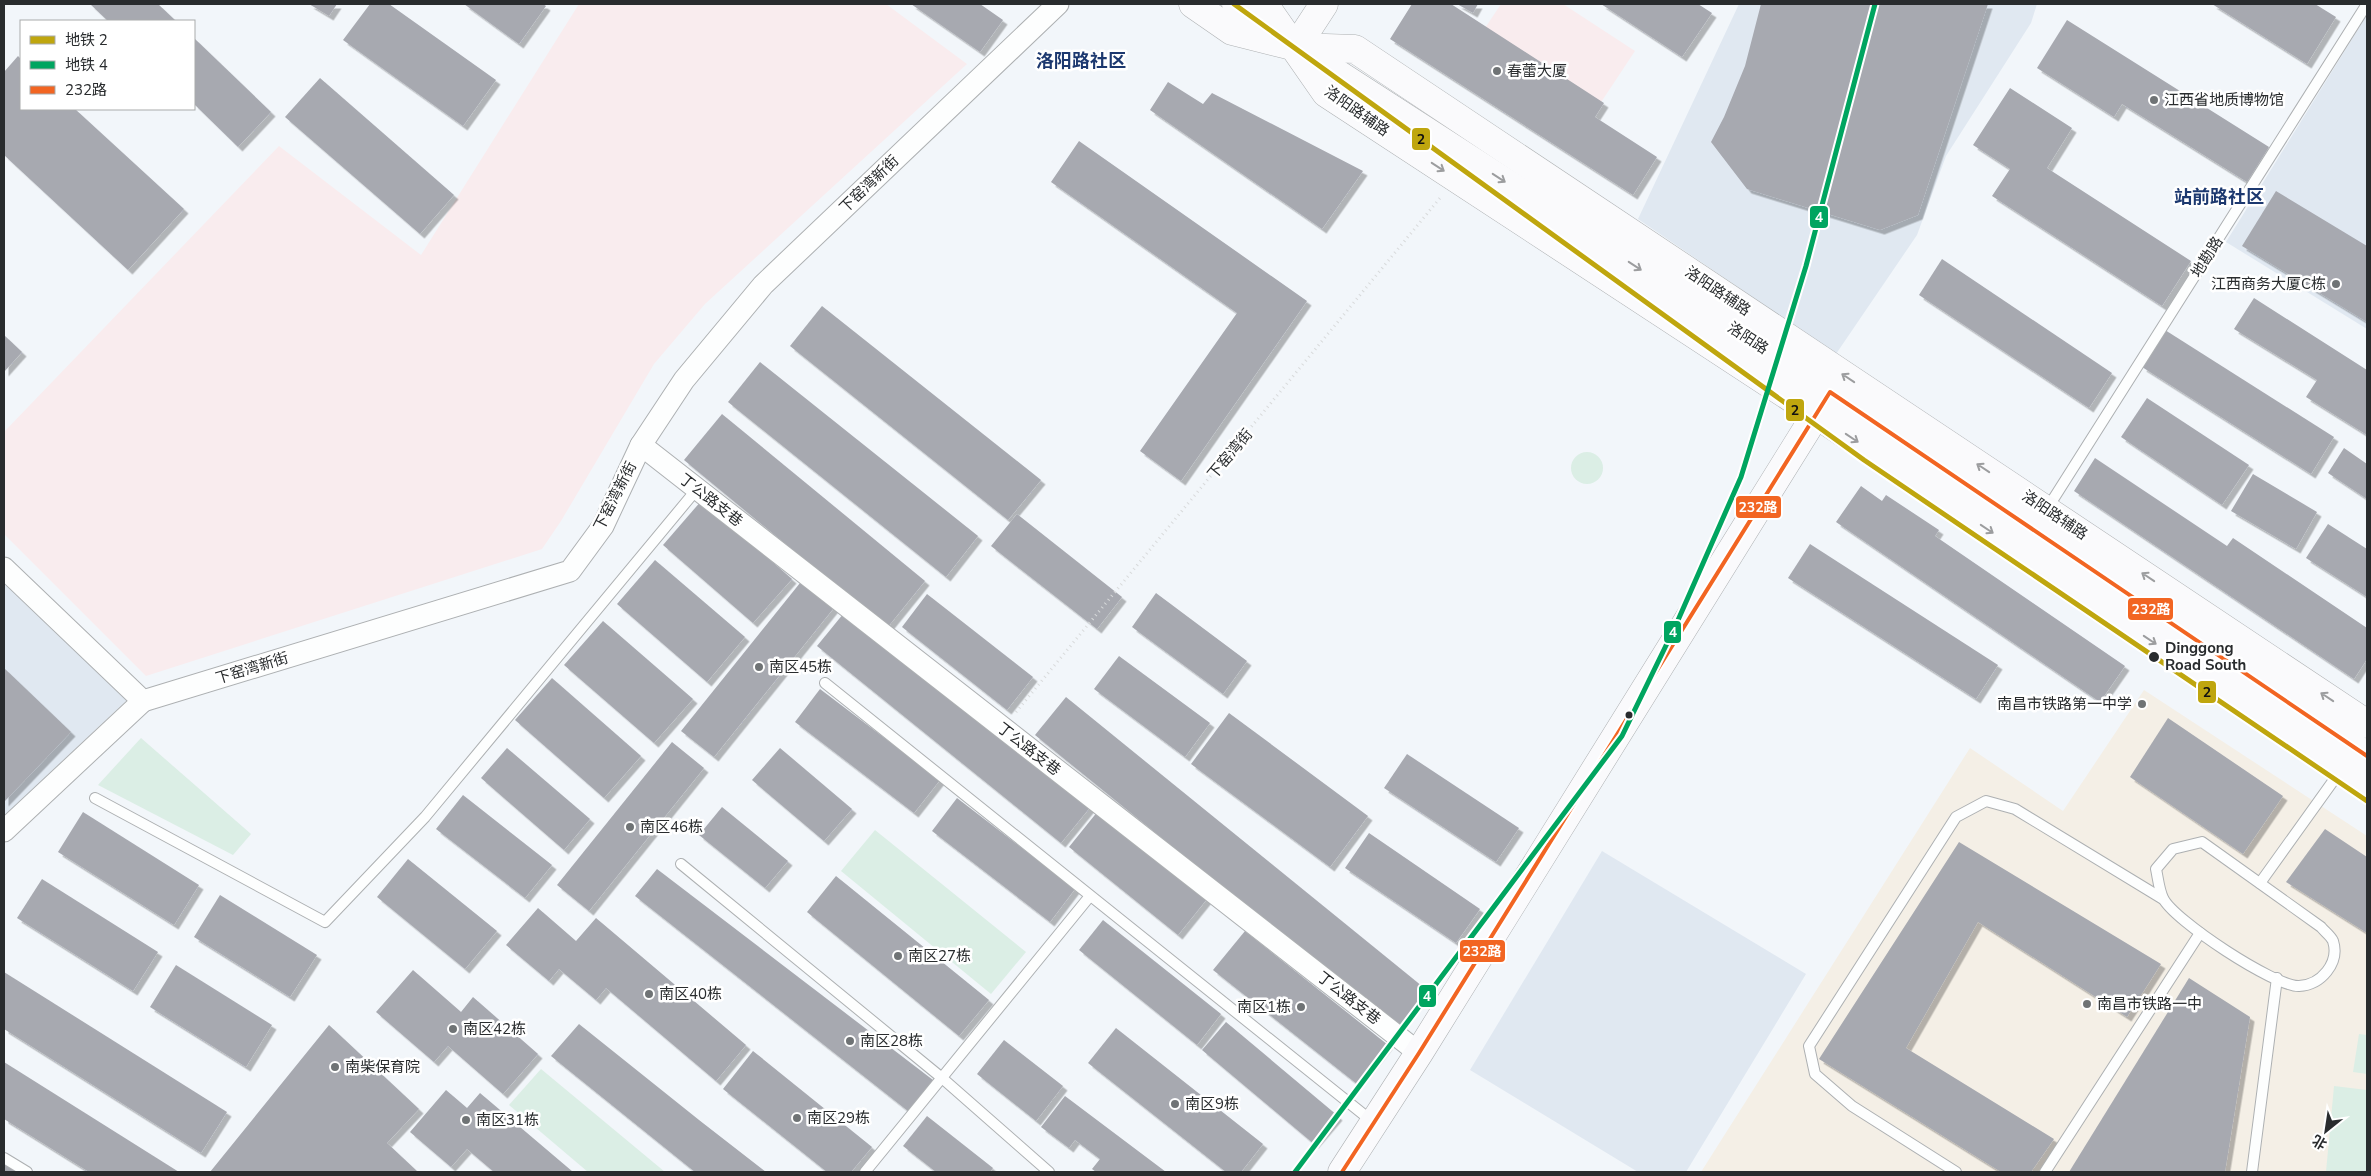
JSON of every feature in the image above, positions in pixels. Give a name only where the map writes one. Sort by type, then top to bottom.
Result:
[{"type":"street","name":"下窑湾新街","points":[[143,701],[570,571],[603,526],[641,445],[684,380],[763,285],[1058,4]]},
{"type":"street","name":"洛阳路","points":[[1193,4],[1232,31],[1296,48]]},
{"type":"street","name":"洛阳路","points":[[1213,4],[1237,22],[1296,48]]},
{"type":"street","name":"洛阳路","points":[[1236,4],[1296,48],[1823,403],[2367,756]]},
{"type":"street","name":"洛阳路","points":[[1264,4],[1296,48]]},
{"type":"street","points":[[1296,48],[1324,4]]},
{"type":"street","name":"洛阳路辅路","points":[[1296,48],[1326,93],[1456,178],[1823,403],[2367,787]]},
{"type":"street","name":"洛阳路辅路","points":[[1296,48],[1355,49],[2367,724]]},
{"type":"street","points":[[1342,1172],[1419,1053],[1823,403]]},
{"type":"street","name":"丁公路支巷","points":[[641,445],[1419,1053]]},
{"type":"street","points":[[4,568],[143,701],[4,831]]},
{"type":"lane","name":"地勘路","points":[[2047,510],[2367,4]]},
{"type":"lane","points":[[94,798],[325,922],[425,817],[697,489]]},
{"type":"lane","points":[[825,683],[1374,1123]]},
{"type":"lane","points":[[2260,883],[2342,770]]},
{"type":"lane","points":[[1956,1172],[1852,1106],[1815,1074],[1809,1046],[1956,817],[1986,801],[2015,809],[2163,899],[2186,924],[2264,974],[2298,986],[2322,978],[2334,961],[2333,940],[2321,927],[2202,842],[2173,849],[2156,868],[2163,899]]},
{"type":"lane","points":[[681,864],[942,1078],[1049,1172]]},
{"type":"lane","points":[[865,1172],[1090,896]]},
{"type":"lane","points":[[2046,1172],[2200,933]]},
{"type":"lane","points":[[2252,1172],[2277,978]]},
{"type":"lane","points":[[4,1158],[27,1172]]},
{"type":"path","name":"下窑湾街","points":[[1003,729],[1456,178]]},
{"type":"shaded area","points":[[579,4],[886,4],[967,64],[705,304],[654,364],[561,521],[542,549],[146,676],[4,534],[4,432],[279,146],[421,255]]},
{"type":"shaded area","points":[[1501,4],[1563,4],[1635,51],[1580,134],[1465,58]]},
{"type":"shaded area","points":[[1739,4],[2037,4],[2031,23],[1946,156],[1917,235],[1836,354],[1638,219]]},
{"type":"shaded area","points":[[2367,15],[2367,329],[2226,242]]},
{"type":"shaded area","points":[[4,580],[128,699],[4,816]]},
{"type":"shaded area","name":"南昌市铁路一中","points":[[2144,690],[2367,836],[2367,1172],[1701,1172],[1970,748],[2063,811]]},
{"type":"shaded area","points":[[1602,851],[1806,974],[1686,1172],[1638,1172],[1470,1070]]},
{"type":"green space","points":[[1587,452],[1598,457],[1603,468],[1598,479],[1587,484],[1576,479],[1571,468],[1576,457]]},
{"type":"green space","points":[[141,738],[251,834],[233,855],[98,785]]},
{"type":"green space","points":[[875,830],[1026,952],[991,994],[841,871]]},
{"type":"green space","points":[[2359,1034],[2367,1035],[2367,1074],[2353,1072]]},
{"type":"green space","points":[[541,1069],[665,1172],[588,1172],[509,1105]]},
{"type":"green space","points":[[2334,1086],[2367,1090],[2367,1172],[2326,1172]]},
{"type":"building","points":[[90,4],[158,4],[175,20],[107,20]]},
{"type":"building","points":[[309,4],[337,4],[329,16]]},
{"type":"building","points":[[370,4],[389,4],[496,80],[463,126],[343,40]]},
{"type":"building","points":[[464,4],[543,4],[546,6],[519,44]]},
{"type":"building","points":[[911,4],[980,4],[1003,20],[980,52]]},
{"type":"building","name":"春蕾大厦","points":[[1412,4],[1451,4],[1604,103],[1595,117],[1657,157],[1633,195],[1390,39]]},
{"type":"building","points":[[1457,4],[1478,4],[1473,13]]},
{"type":"building","points":[[1601,4],[1698,4],[1712,13],[1682,57]]},
{"type":"building","points":[[1761,4],[1988,4],[1918,215],[1880,230],[1747,189],[1711,142],[1724,117],[1745,66]]},
{"type":"building","points":[[2212,4],[2315,4],[2336,17],[2307,64]]},
{"type":"building","points":[[2067,20],[2269,147],[2247,182],[2122,104],[2114,117],[2037,68]]},
{"type":"building","points":[[195,39],[271,112],[238,147],[195,105]]},
{"type":"building","points":[[18,56],[20,58],[20,110],[76,110],[184,209],[128,270],[4,155],[4,72]]},
{"type":"building","points":[[320,78],[454,195],[420,234],[285,117]]},
{"type":"building","points":[[1168,82],[1203,104],[1212,93],[1363,171],[1322,229],[1150,110]]},
{"type":"building","points":[[2010,88],[2072,128],[2047,168],[2191,261],[2162,306],[1992,196],[2010,169],[1973,145]]},
{"type":"building","points":[[1079,141],[1307,301],[1181,481],[1140,451],[1237,313],[1051,182]]},
{"type":"building","name":"江西商务大厦C栋","points":[[2276,191],[2367,246],[2367,322],[2242,246]]},
{"type":"building","points":[[1942,259],[2112,373],[2089,408],[1919,295]]},
{"type":"building","points":[[2254,298],[2367,370],[2367,435],[2306,397],[2317,380],[2234,329]]},
{"type":"building","points":[[822,306],[1041,480],[1008,520],[790,346]]},
{"type":"building","points":[[2165,330],[2334,437],[2311,474],[2142,367]]},
{"type":"building","points":[[4,335],[22,352],[4,372]]},
{"type":"building","points":[[760,362],[978,536],[946,577],[728,402]]},
{"type":"building","points":[[2147,398],[2249,465],[2222,505],[2121,437]]},
{"type":"building","points":[[722,414],[925,581],[887,628],[684,460]]},
{"type":"building","points":[[2344,448],[2367,464],[2367,499],[2328,473]]},
{"type":"building","points":[[2095,458],[2227,546],[2233,538],[2367,628],[2367,659],[2354,679],[2074,491]]},
{"type":"building","points":[[2253,474],[2317,512],[2296,549],[2231,511]]},
{"type":"building","points":[[1861,486],[1882,501],[1886,495],[1939,530],[1935,536],[2125,666],[2100,702],[1836,522]]},
{"type":"building","points":[[702,500],[792,579],[753,623],[663,545]]},
{"type":"building","points":[[1017,514],[1122,597],[1097,629],[991,546]]},
{"type":"building","points":[[2328,524],[2367,549],[2367,597],[2306,558]]},
{"type":"building","points":[[1810,544],[1998,665],[1976,699],[1788,578]]},
{"type":"building","points":[[655,560],[745,637],[707,682],[617,604]]},
{"type":"building","name":"南区45栋","points":[[804,578],[837,604],[714,757],[681,731]]},
{"type":"building","points":[[1156,593],[1247,661],[1223,694],[1132,627]]},
{"type":"building","points":[[927,594],[1033,677],[1007,710],[902,627]]},
{"type":"building","points":[[848,608],[1092,805],[1061,843],[817,646]]},
{"type":"building","points":[[603,621],[693,699],[654,743],[564,665]]},
{"type":"building","points":[[1119,656],[1210,723],[1185,757],[1094,689]]},
{"type":"building","points":[[4,668],[71,732],[4,802]]},
{"type":"building","points":[[552,678],[641,756],[604,798],[515,720]]},
{"type":"building","points":[[820,689],[940,780],[914,813],[795,722]]},
{"type":"building","points":[[1066,697],[1428,991],[1397,1029],[1035,735]]},
{"type":"building","points":[[1229,713],[1368,816],[1330,867],[1191,764]]},
{"type":"building","points":[[2168,718],[2283,796],[2243,854],[2130,777]]},
{"type":"building","name":"南区46栋","points":[[672,742],[704,768],[589,911],[557,885]]},
{"type":"building","points":[[507,748],[590,819],[564,850],[481,778]]},
{"type":"building","points":[[780,748],[852,809],[824,841],[752,780]]},
{"type":"building","points":[[1407,754],[1519,828],[1496,862],[1384,788]]},
{"type":"building","points":[[463,795],[552,865],[525,898],[436,829]]},
{"type":"building","points":[[957,798],[1075,889],[1050,922],[932,831]]},
{"type":"building","points":[[722,807],[788,861],[765,888],[699,835]]},
{"type":"building","points":[[1098,811],[1207,899],[1178,935],[1069,847]]},
{"type":"building","points":[[83,812],[199,885],[174,925],[58,852]]},
{"type":"building","points":[[2325,829],[2367,857],[2367,933],[2286,882]]},
{"type":"building","points":[[1369,833],[1480,909],[1456,943],[1345,868]]},
{"type":"building","points":[[1959,842],[2161,964],[2127,1017],[1978,922],[1906,1048],[2054,1139],[2031,1172],[2001,1172],[1819,1059]]},
{"type":"building","points":[[408,859],[497,931],[465,969],[377,897]]},
{"type":"building","points":[[657,869],[933,1080],[908,1111],[635,896]]},
{"type":"building","name":"南区27栋","points":[[836,876],[989,1000],[959,1036],[807,912]]},
{"type":"building","points":[[42,879],[158,952],[133,991],[17,918]]},
{"type":"building","points":[[220,895],[317,955],[290,997],[194,937]]},
{"type":"building","name":"南区40栋","points":[[538,908],[576,941],[596,918],[746,1045],[716,1081],[606,988],[596,1000],[559,969],[549,981],[506,945]]},
{"type":"building","points":[[1103,920],[1221,1014],[1197,1045],[1079,950]]},
{"type":"building","name":"南区1栋","points":[[1245,931],[1388,1045],[1357,1084],[1213,970]]},
{"type":"building","points":[[176,965],[272,1025],[246,1067],[150,1007]]},
{"type":"building","name":"南区42栋","points":[[413,970],[461,1012],[473,997],[538,1054],[503,1094],[448,1046],[434,1062],[376,1012]]},
{"type":"building","points":[[4,972],[227,1112],[201,1153],[4,1029]]},
{"type":"building","points":[[2189,978],[2250,1017],[2225,1172],[2069,1172]]},
{"type":"building","points":[[1226,1022],[1338,1116],[1314,1144],[1202,1050]]},
{"type":"building","points":[[579,1024],[766,1172],[695,1172],[551,1056]]},
{"type":"building","name":"南柴保育院","points":[[329,1025],[419,1109],[387,1143],[418,1172],[210,1172]]},
{"type":"building","name":"南区9栋","points":[[1116,1028],[1263,1144],[1241,1172],[1226,1172],[1088,1063]]},
{"type":"building","points":[[1004,1040],[1063,1086],[1036,1121],[977,1074]]},
{"type":"building","name":"南区29栋","points":[[753,1051],[872,1147],[851,1172],[827,1172],[723,1089]]},
{"type":"building","points":[[4,1062],[179,1172],[89,1172],[4,1119]]},
{"type":"building","name":"南区31栋","points":[[446,1090],[467,1108],[480,1093],[573,1172],[494,1172],[467,1149],[451,1167],[410,1132]]},
{"type":"building","points":[[1065,1096],[1166,1172],[1096,1172],[1092,1169],[1100,1159],[1075,1140],[1069,1148],[1041,1127]]},
{"type":"building","points":[[927,1116],[993,1168],[990,1172],[936,1172],[903,1146]]},
{"type":"building","points":[[4,1161],[20,1172],[4,1172]]},
{"type":"metro line","name":"2","points":[[1234,4],[1864,460],[2367,801]]},
{"type":"metro line","name":"4","points":[[1295,1172],[1622,736],[1675,627],[1741,477],[1806,266],[1875,4]]},
{"type":"transit line","name":"232路","points":[[1342,1172],[1419,1053],[1830,392],[2367,756]]},
{"type":"place","name":"春蕾大厦","points":[[1497,71]]},
{"type":"place","name":"江西省地质博物馆","points":[[2154,100]]},
{"type":"place","name":"江西商务大厦C栋","points":[[2336,284]]},
{"type":"place","name":"Dinggong Road South","points":[[2154,657]]},
{"type":"place","name":"南区45栋","points":[[759,667]]},
{"type":"place","name":"南昌市铁路第一中学","points":[[2142,704]]},
{"type":"place","name":"南区46栋","points":[[630,827]]},
{"type":"place","name":"南区27栋","points":[[898,956]]},
{"type":"place","name":"南区40栋","points":[[649,994]]},
{"type":"place","name":"南昌市铁路一中","points":[[2087,1004]]},
{"type":"place","name":"南区1栋","points":[[1301,1007]]},
{"type":"place","name":"南区42栋","points":[[453,1029]]},
{"type":"place","name":"南区28栋","points":[[850,1041]]},
{"type":"place","name":"南柴保育院","points":[[335,1067]]},
{"type":"place","name":"南区9栋","points":[[1175,1104]]},
{"type":"place","name":"南区29栋","points":[[797,1118]]},
{"type":"place","name":"南区31栋","points":[[466,1120]]},
{"type":"district","name":"洛阳路社区","points":[[1081,61]]},
{"type":"district","name":"站前路社区","points":[[2219,197]]}]
